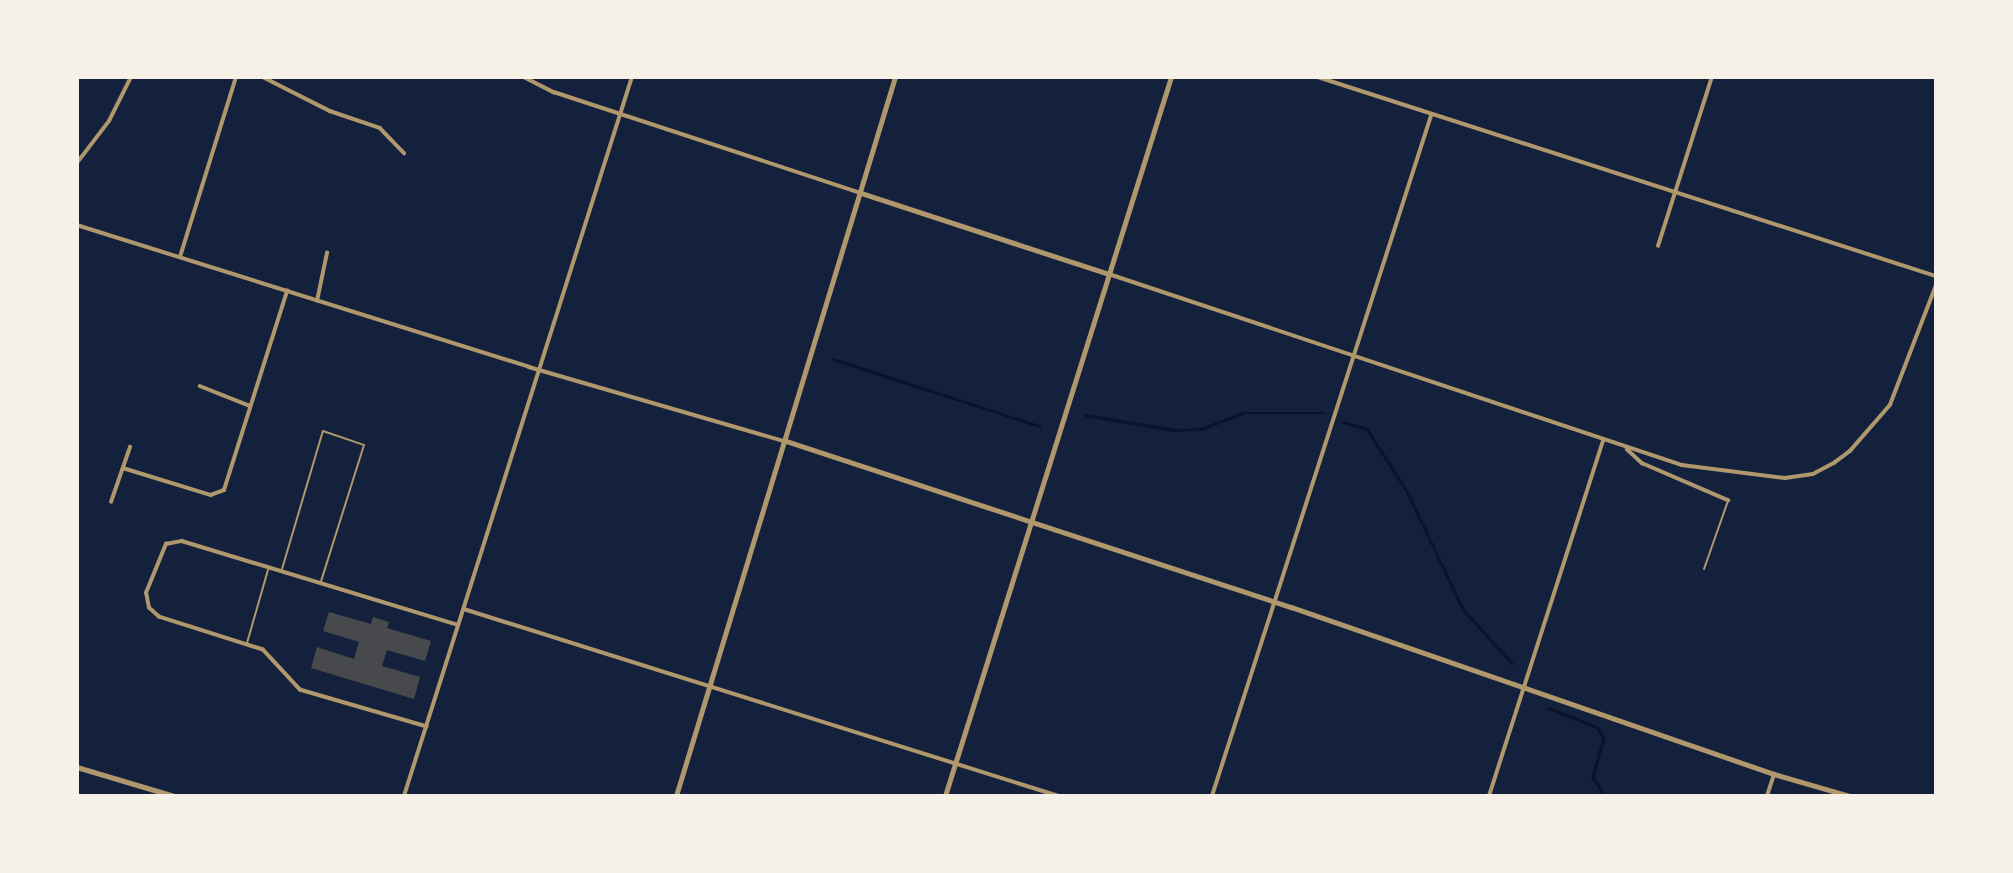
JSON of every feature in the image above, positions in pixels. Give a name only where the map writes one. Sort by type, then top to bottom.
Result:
[{"type":"street","points":[[77,163],[110,121],[131,77]]},
{"type":"street","points":[[180,257],[236,77]]},
{"type":"street","points":[[263,77],[330,111],[380,128],[404,153]]},
{"type":"street","points":[[524,77],[554,92],[1603,440],[1694,467],[1785,478],[1813,474],[1850,451],[1890,405],[1936,285]]},
{"type":"street","points":[[404,796],[632,77]]},
{"type":"street","points":[[676,796],[895,77]]},
{"type":"street","points":[[945,796],[1171,77]]},
{"type":"street","points":[[1318,77],[1431,116],[1936,276]]},
{"type":"street","points":[[1658,246],[1712,77]]},
{"type":"street","points":[[1212,796],[1431,116]]},
{"type":"street","points":[[77,225],[317,301],[786,441],[1276,602],[1774,774],[1850,796]]},
{"type":"street","points":[[317,301],[327,253]]},
{"type":"street","points":[[123,468],[218,494],[224,490],[287,291]]},
{"type":"street","points":[[200,386],[250,406]]},
{"type":"street","points":[[1489,796],[1603,440]]},
{"type":"street","points":[[111,502],[130,447]]},
{"type":"street","points":[[1626,447],[1642,463],[1728,500]]},
{"type":"street","points":[[426,727],[300,690],[276,660],[247,643],[159,617],[149,608],[146,593],[166,544],[182,541],[458,625]]},
{"type":"street","points":[[464,609],[1059,796]]},
{"type":"street","points":[[77,767],[174,796]]},
{"type":"street","points":[[1767,796],[1774,774]]},
{"type":"lane","points":[[281,570],[323,431],[364,445],[321,582]]},
{"type":"lane","points":[[1704,569],[1728,500]]},
{"type":"lane","points":[[247,643],[269,567]]},
{"type":"building","points":[[329,612],[371,624],[373,617],[389,622],[387,628],[431,641],[425,661],[387,650],[382,666],[420,677],[414,699],[311,668],[317,647],[354,659],[359,642],[323,631]]},
{"type":"waterway","points":[[833,359],[1039,426]]},
{"type":"waterway","points":[[1085,415],[1174,430],[1201,429],[1243,413],[1325,413]]},
{"type":"waterway","points":[[1343,422],[1367,429],[1407,491],[1463,609],[1512,663]]},
{"type":"waterway","points":[[1549,708],[1597,727],[1604,738],[1593,777],[1605,796]]}]
